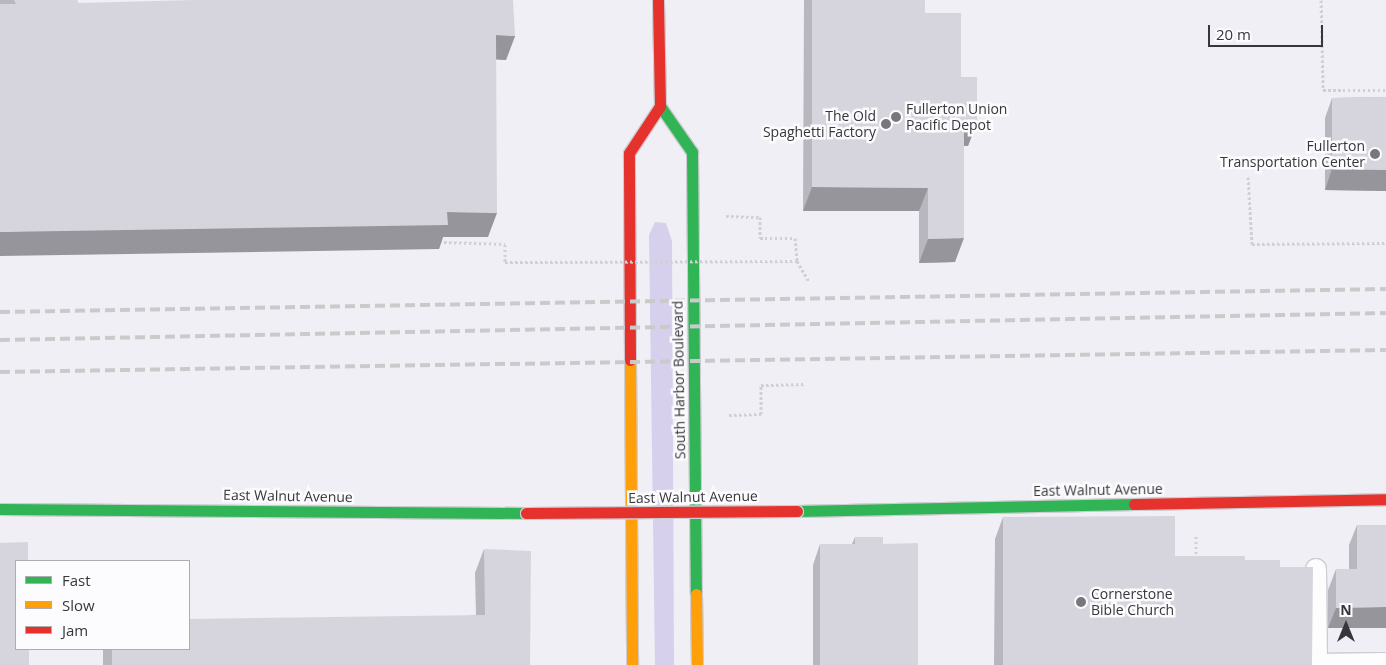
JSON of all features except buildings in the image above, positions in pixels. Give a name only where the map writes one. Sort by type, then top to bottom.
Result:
[{"type":"street","points":[[632,665],[629,153],[660,106],[658,0]]},
{"type":"street","name":"South Harbor Boulevard","points":[[660,106],[692,152],[697,665]]},
{"type":"street","name":"East Walnut Avenue","points":[[0,509],[526,513],[797,511],[1386,500]]},
{"type":"lane","points":[[1316,569],[1317,664],[1386,663]]},
{"type":"path","points":[[1321,0],[1323,90],[1386,90]]},
{"type":"path","points":[[1248,176],[1252,244],[1386,243]]},
{"type":"path","points":[[720,216],[760,217],[760,238],[795,238],[797,261],[809,282]]},
{"type":"path","points":[[438,242],[505,244],[505,262],[797,261]]},
{"type":"path","points":[[720,415],[761,414],[761,385],[806,384]]},
{"type":"path","points":[[1196,503],[1196,570]]},
{"type":"shaded area","points":[[655,222],[666,223],[672,241],[674,665],[655,665],[649,235]]},
{"type":"railway","points":[[0,312],[1386,289]]},
{"type":"railway","points":[[0,340],[1386,313]]},
{"type":"railway","points":[[0,372],[1386,350]]},
{"type":"traffic: fast","points":[[660,106],[692,152],[696,594]]},
{"type":"traffic: fast","points":[[797,511],[1134,504]]},
{"type":"traffic: fast","points":[[0,509],[526,513]]},
{"type":"traffic: slow","points":[[630,360],[632,665]]},
{"type":"traffic: slow","points":[[696,594],[697,665]]},
{"type":"traffic: jam","points":[[630,360],[629,153],[660,106],[658,0]]},
{"type":"traffic: jam","points":[[1134,504],[1386,499]]},
{"type":"traffic: jam","points":[[526,513],[797,511]]},
{"type":"place","name":"Fullerton Union Pacific Depot","points":[[896,117]]},
{"type":"place","name":"The Old Spaghetti Factory","points":[[886,124]]},
{"type":"place","name":"Fullerton Transportation Center","points":[[1375,154]]},
{"type":"place","name":"Cornerstone Bible Church","points":[[1081,602]]}]
